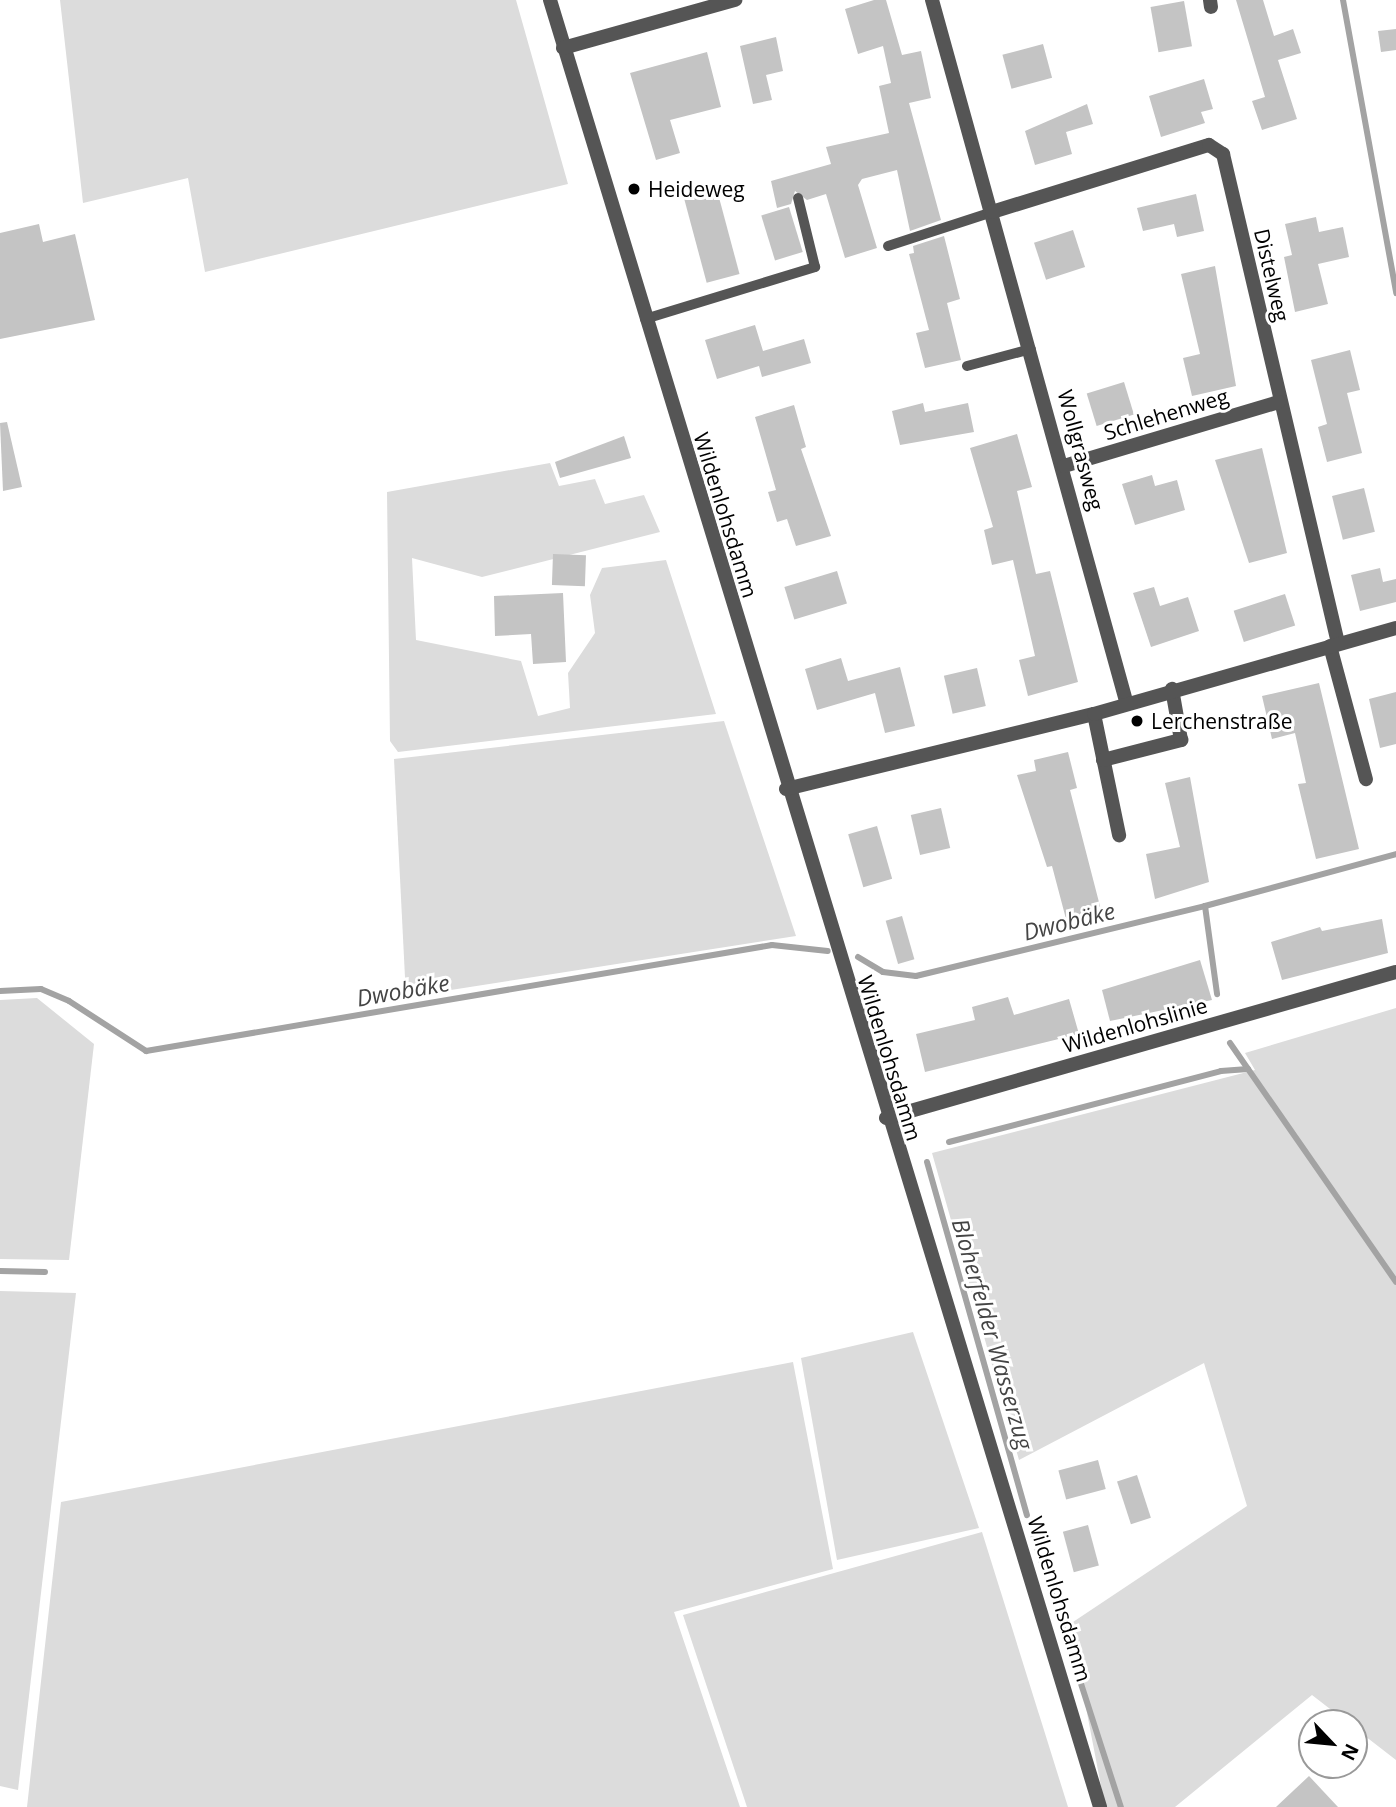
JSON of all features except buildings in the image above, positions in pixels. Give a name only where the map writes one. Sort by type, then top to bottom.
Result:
[{"type":"street","name":"Wildenlohsdamm","points":[[550,0],[886,1118],[1100,1807]]},
{"type":"street","points":[[564,48],[736,0]]},
{"type":"street","name":"Wollgrasweg","points":[[932,0],[1064,466],[1126,701]]},
{"type":"street","name":"Distelweg","points":[[992,212],[1209,145],[1223,154],[1334,645]]},
{"type":"street","name":"Schlehenweg","points":[[1064,466],[1279,402]]},
{"type":"street","points":[[786,789],[1094,714],[1126,701],[1396,628]]},
{"type":"street","points":[[1334,645],[1366,779]]},
{"type":"street","points":[[1103,760],[1181,740],[1172,689]]},
{"type":"street","points":[[1094,714],[1119,835]]},
{"type":"street","name":"Wildenlohslinie","points":[[886,1118],[1396,972]]},
{"type":"lane","points":[[645,319],[816,267],[798,198]]},
{"type":"lane","points":[[888,246],[992,212]]},
{"type":"lane","points":[[967,366],[1031,349]]},
{"type":"shaded area","points":[[60,0],[516,0],[568,184],[205,272],[188,178],[83,203]]},
{"type":"shaded area","points":[[550,463],[559,486],[595,479],[605,504],[644,495],[660,532],[482,577],[412,558],[416,640],[521,661],[538,716],[570,708],[568,673],[595,633],[590,595],[602,568],[666,560],[716,714],[398,752],[390,741],[387,492]]},
{"type":"shaded area","points":[[724,721],[796,936],[406,997],[394,759]]},
{"type":"shaded area","points":[[37,998],[94,1044],[69,1260],[0,1259],[0,1000]]},
{"type":"shaded area","points":[[1396,1008],[1396,1760],[1368,1738],[1368,1709],[1330,1709],[1312,1695],[1175,1807],[1105,1807],[1070,1624],[1247,1506],[1204,1363],[1019,1460],[932,1153],[1255,1070],[1245,1053]]},
{"type":"shaded area","points":[[0,1291],[76,1293],[18,1790],[0,1786]]},
{"type":"shaded area","points":[[913,1332],[979,1528],[837,1560],[801,1358]]},
{"type":"shaded area","points":[[793,1362],[833,1569],[674,1612],[740,1807],[27,1807],[61,1502]]},
{"type":"shaded area","points":[[982,1532],[1068,1807],[747,1807],[683,1615]]},
{"type":"waterway","points":[[1343,0],[1396,293]]},
{"type":"waterway","points":[[1205,906],[1396,854]]},
{"type":"waterway","name":"Dwobäke","points":[[858,957],[883,972],[916,976],[1205,906],[1217,994]]},
{"type":"waterway","name":"Dwobäke","points":[[0,991],[41,989],[69,1001],[146,1051],[772,945],[828,951]]},
{"type":"waterway","name":"Dwobäke","points":[[1230,1043],[1396,1282]]},
{"type":"waterway","points":[[949,1142],[1221,1071],[1248,1069]]},
{"type":"waterway","name":"Bloherfelder Wasserzug","points":[[927,1162],[1027,1515]]},
{"type":"waterway","points":[[0,1271],[45,1272]]},
{"type":"waterway","name":"Bloherfelder Wasserzug","points":[[1032,1532],[1121,1807]]},
{"type":"place","name":"Heideweg","points":[[634,189]]},
{"type":"place","name":"Lerchenstraße","points":[[1137,721]]}]
